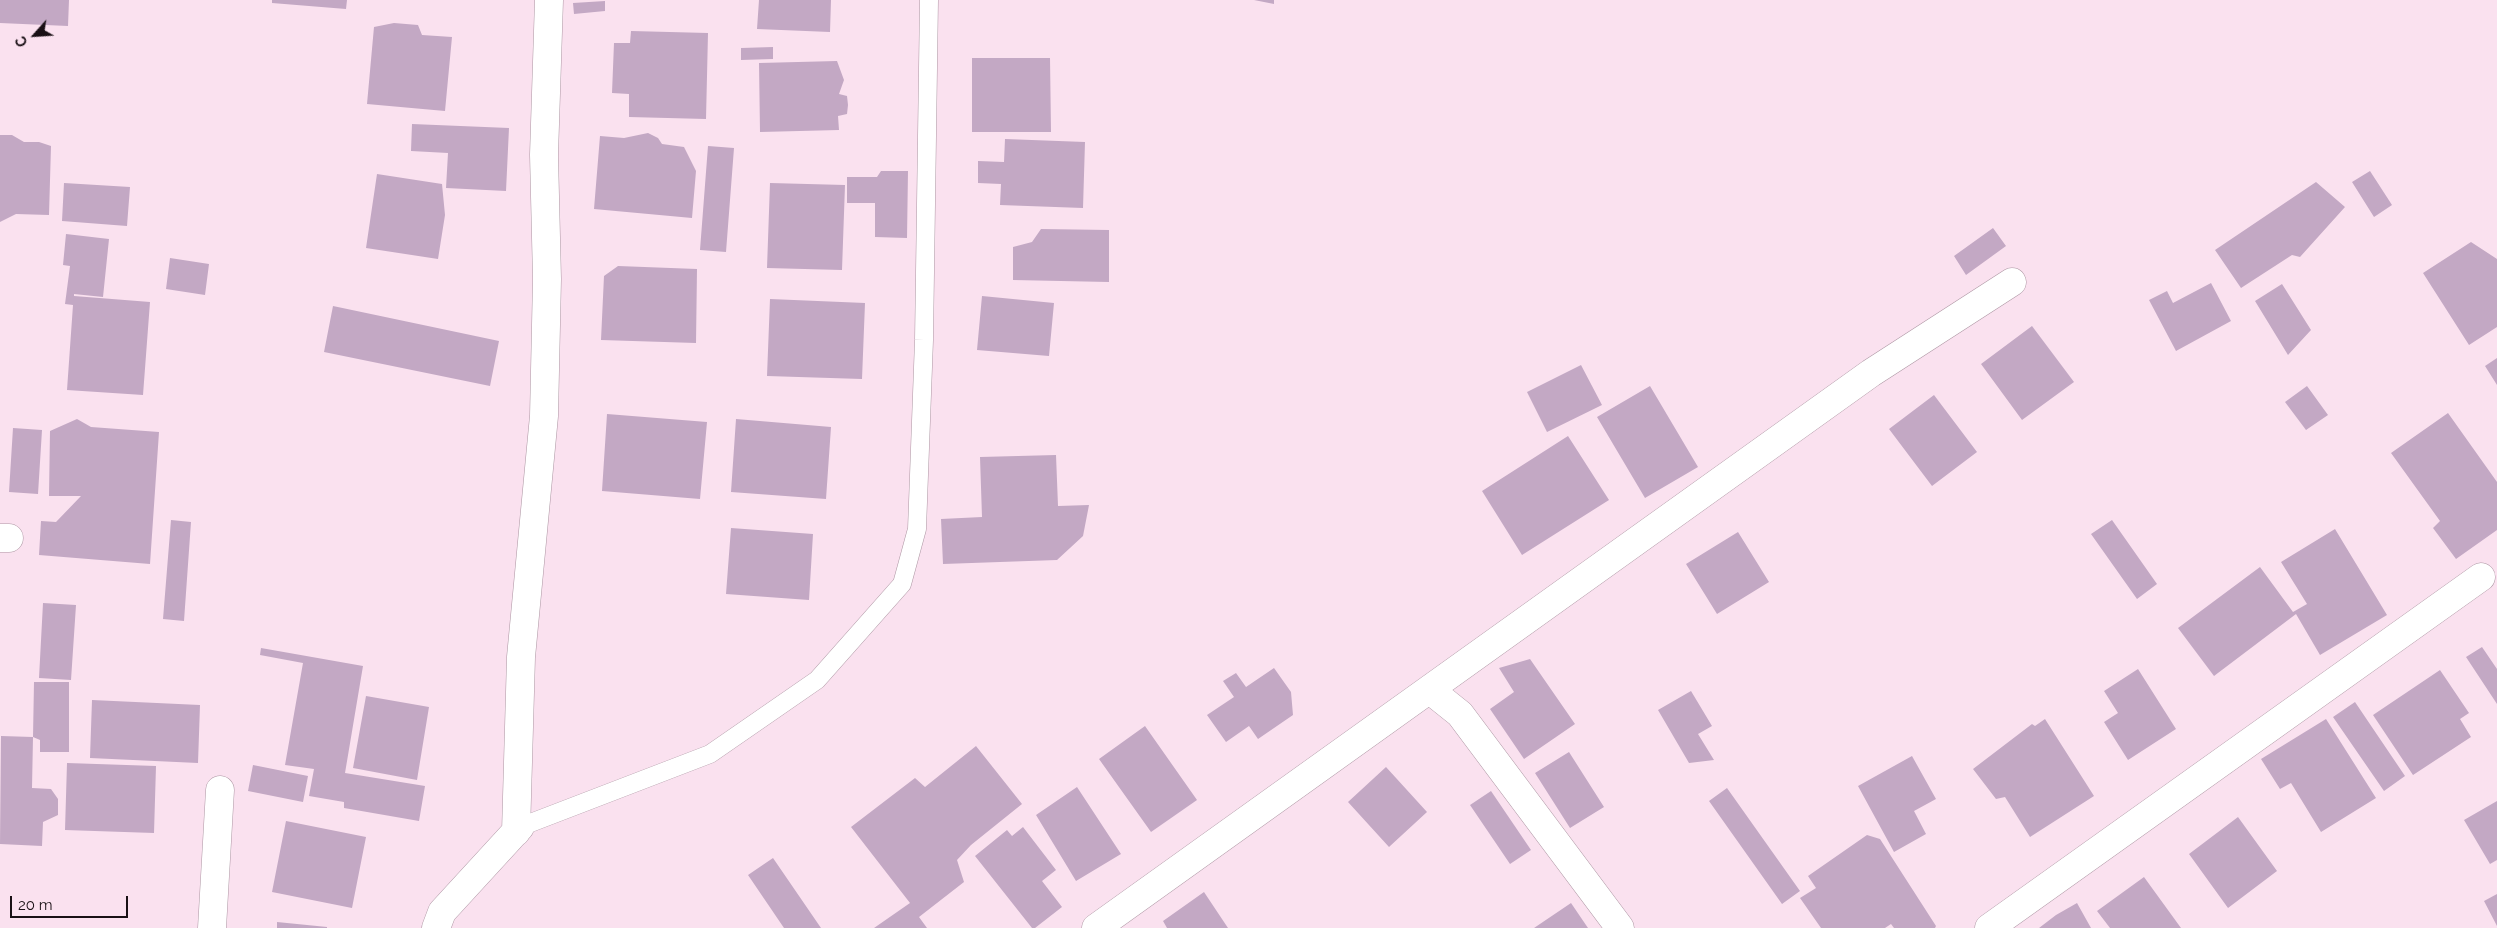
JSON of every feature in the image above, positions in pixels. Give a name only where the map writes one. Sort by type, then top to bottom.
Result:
[{"type":"street","points":[[436,928],[442,912],[518,829],[521,657],[544,416],[547,279],[544,154],[549,0]]},
{"type":"street","points":[[1096,928],[1871,372],[2012,282]]},
{"type":"street","points":[[1989,928],[2492,578]]},
{"type":"street","points":[[1430,690],[1460,714],[1620,928]]},
{"type":"street","points":[[212,928],[220,790]]},
{"type":"lane","points":[[518,829],[710,754],[816,680],[902,584],[917,529],[924,340],[929,0]]},
{"type":"building","points":[[0,0],[69,0],[68,26],[0,23]]},
{"type":"building","points":[[272,0],[347,0],[346,9],[272,3]]},
{"type":"building","points":[[759,0],[831,0],[830,32],[757,29]]},
{"type":"building","points":[[1254,0],[1274,0],[1274,4]]},
{"type":"building","points":[[605,1],[605,11],[574,14],[573,3]]},
{"type":"building","points":[[394,23],[418,25],[422,35],[452,37],[445,111],[367,104],[374,27]]},
{"type":"building","points":[[631,31],[708,33],[706,119],[629,117],[629,94],[612,93],[614,43],[630,43]]},
{"type":"building","points":[[773,47],[773,59],[741,60],[741,48]]},
{"type":"building","points":[[972,58],[1050,58],[1051,132],[972,132]]},
{"type":"building","points":[[837,61],[844,80],[839,94],[847,96],[848,105],[847,114],[838,116],[839,130],[760,132],[759,63]]},
{"type":"building","points":[[412,124],[509,128],[506,191],[446,188],[448,153],[411,151]]},
{"type":"building","points":[[648,133],[658,138],[662,144],[684,147],[696,171],[692,218],[594,209],[600,136],[624,138]]},
{"type":"building","points":[[0,135],[12,135],[24,142],[39,142],[51,146],[49,215],[16,214],[0,222]]},
{"type":"building","points":[[1005,139],[1085,142],[1083,208],[1000,205],[1001,184],[978,183],[978,161],[1004,162]]},
{"type":"building","points":[[708,146],[734,148],[726,252],[700,250]]},
{"type":"building","points":[[881,171],[908,171],[907,238],[875,237],[875,203],[847,203],[847,177],[877,177]]},
{"type":"building","points":[[2370,171],[2392,205],[2374,217],[2352,182]]},
{"type":"building","points":[[377,174],[442,184],[445,215],[438,259],[366,248]]},
{"type":"building","points":[[2316,182],[2345,207],[2300,257],[2292,255],[2241,288],[2215,250]]},
{"type":"building","points":[[64,183],[130,187],[127,226],[62,221]]},
{"type":"building","points":[[770,183],[845,185],[842,270],[767,268]]},
{"type":"building","points":[[1993,228],[2006,246],[1966,275],[1954,256]]},
{"type":"building","points":[[1041,229],[1109,230],[1109,282],[1013,280],[1013,247],[1032,242]]},
{"type":"building","points":[[66,234],[109,239],[103,297],[74,294],[74,296],[150,302],[143,395],[67,390],[73,305],[65,304],[70,266],[63,265]]},
{"type":"building","points":[[2471,242],[2497,259],[2497,327],[2469,345],[2423,273]]},
{"type":"building","points":[[170,258],[209,264],[205,295],[166,289]]},
{"type":"building","points":[[618,266],[697,269],[696,343],[601,340],[604,276]]},
{"type":"building","points":[[2211,283],[2231,321],[2176,351],[2149,300],[2167,291],[2173,303]]},
{"type":"building","points":[[2282,284],[2311,330],[2288,355],[2255,301]]},
{"type":"building","points":[[982,296],[1054,303],[1049,356],[977,350]]},
{"type":"building","points":[[770,299],[865,303],[862,379],[767,376]]},
{"type":"building","points":[[333,306],[499,341],[490,386],[324,352]]},
{"type":"building","points":[[2032,326],[2074,382],[2022,420],[1981,364]]},
{"type":"building","points":[[2497,358],[2497,385],[2485,366]]},
{"type":"building","points":[[1581,365],[1602,405],[1547,432],[1527,392]]},
{"type":"building","points":[[1650,386],[1698,467],[1645,498],[1597,417]]},
{"type":"building","points":[[2307,386],[2328,415],[2306,430],[2285,402]]},
{"type":"building","points":[[1934,395],[1977,452],[1932,486],[1889,429]]},
{"type":"building","points":[[2448,413],[2497,482],[2497,530],[2456,559],[2433,528],[2440,521],[2391,453]]},
{"type":"building","points":[[607,414],[707,422],[700,499],[602,491]]},
{"type":"building","points":[[77,419],[91,427],[159,432],[150,564],[39,555],[41,521],[56,522],[81,496],[49,496],[50,431]]},
{"type":"building","points":[[736,419],[831,427],[826,499],[731,492]]},
{"type":"building","points":[[13,428],[42,430],[38,494],[9,492]]},
{"type":"building","points":[[1568,436],[1609,500],[1522,555],[1482,491]]},
{"type":"building","points":[[1056,455],[1058,506],[1089,505],[1083,536],[1057,560],[943,564],[941,519],[982,517],[980,457]]},
{"type":"building","points":[[171,520],[191,522],[184,621],[163,619]]},
{"type":"building","points":[[2112,520],[2157,584],[2137,599],[2091,534]]},
{"type":"building","points":[[731,528],[813,534],[809,600],[726,594]]},
{"type":"building","points":[[2335,529],[2387,615],[2320,655],[2296,614],[2214,676],[2178,628],[2260,567],[2293,612],[2307,604],[2281,562]]},
{"type":"building","points":[[1738,532],[1769,582],[1717,614],[1686,564]]},
{"type":"building","points":[[43,603],[76,605],[71,680],[39,678]]},
{"type":"building","points":[[2482,647],[2497,669],[2497,704],[2466,657]]},
{"type":"building","points":[[261,648],[363,666],[345,773],[425,786],[419,821],[344,808],[344,802],[309,796],[314,769],[285,765],[303,663],[260,655]]},
{"type":"building","points":[[1530,659],[1575,724],[1524,759],[1490,709],[1514,692],[1499,668]]},
{"type":"building","points":[[1274,668],[1291,692],[1293,715],[1258,739],[1249,726],[1226,742],[1207,715],[1234,697],[1223,681],[1236,673],[1246,687]]},
{"type":"building","points":[[2138,669],[2176,729],[2128,760],[2104,722],[2118,713],[2104,691]]},
{"type":"building","points":[[2440,670],[2469,713],[2460,719],[2471,737],[2413,775],[2373,715]]},
{"type":"building","points":[[34,682],[69,682],[69,752],[40,752],[40,740],[33,737]]},
{"type":"building","points":[[1691,691],[1712,726],[1698,734],[1714,760],[1689,763],[1658,710]]},
{"type":"building","points":[[366,696],[429,707],[417,780],[353,768]]},
{"type":"building","points":[[92,700],[200,705],[198,763],[90,758]]},
{"type":"building","points":[[2355,702],[2405,776],[2384,791],[2333,717]]},
{"type":"building","points":[[2045,719],[2094,796],[2030,837],[2005,797],[1996,799],[1973,769],[2032,724],[2035,726]]},
{"type":"building","points":[[2326,719],[2376,798],[2321,832],[2291,783],[2280,789],[2261,759]]},
{"type":"building","points":[[1145,726],[1197,800],[1151,832],[1099,759]]},
{"type":"building","points":[[1,736],[33,737],[32,788],[51,789],[58,799],[58,815],[43,822],[42,846],[0,844]]},
{"type":"building","points":[[976,746],[1022,804],[971,845],[957,860],[964,882],[919,917],[927,928],[874,928],[910,903],[851,827],[915,778],[925,787]]},
{"type":"building","points":[[1569,752],[1604,807],[1570,828],[1535,773]]},
{"type":"building","points":[[1912,756],[1936,799],[1914,811],[1926,834],[1894,852],[1858,786]]},
{"type":"building","points":[[67,763],[156,766],[154,833],[65,830]]},
{"type":"building","points":[[253,765],[308,776],[303,802],[248,791]]},
{"type":"building","points":[[1386,767],[1427,812],[1389,847],[1348,802]]},
{"type":"building","points":[[1077,787],[1121,854],[1076,881],[1036,815]]},
{"type":"building","points":[[1727,788],[1800,891],[1782,904],[1709,801]]},
{"type":"building","points":[[1491,791],[1531,850],[1510,864],[1470,805]]},
{"type":"building","points":[[2497,801],[2497,860],[2490,864],[2464,820]]},
{"type":"building","points":[[2238,817],[2277,871],[2228,908],[2189,854]]},
{"type":"building","points":[[286,821],[366,837],[352,908],[272,892]]},
{"type":"building","points":[[1023,827],[1056,870],[1042,881],[1062,907],[1035,928],[1032,928],[975,856],[1007,830],[1012,836]]},
{"type":"building","points":[[1867,835],[1880,839],[1936,926],[1935,928],[1894,928],[1891,924],[1885,928],[1821,928],[1800,898],[1816,888],[1808,876]]},
{"type":"building","points":[[773,858],[821,928],[784,928],[748,875]]},
{"type":"building","points":[[2144,877],[2181,928],[2110,928],[2097,911]]},
{"type":"building","points":[[1204,892],[1228,928],[1167,928],[1163,921]]},
{"type":"building","points":[[2497,894],[2497,926],[2484,901]]},
{"type":"building","points":[[1571,903],[1588,928],[1534,928]]},
{"type":"building","points":[[2077,903],[2091,928],[2039,928],[2056,915]]},
{"type":"building","points":[[277,922],[327,927],[327,928],[277,928]]}]
